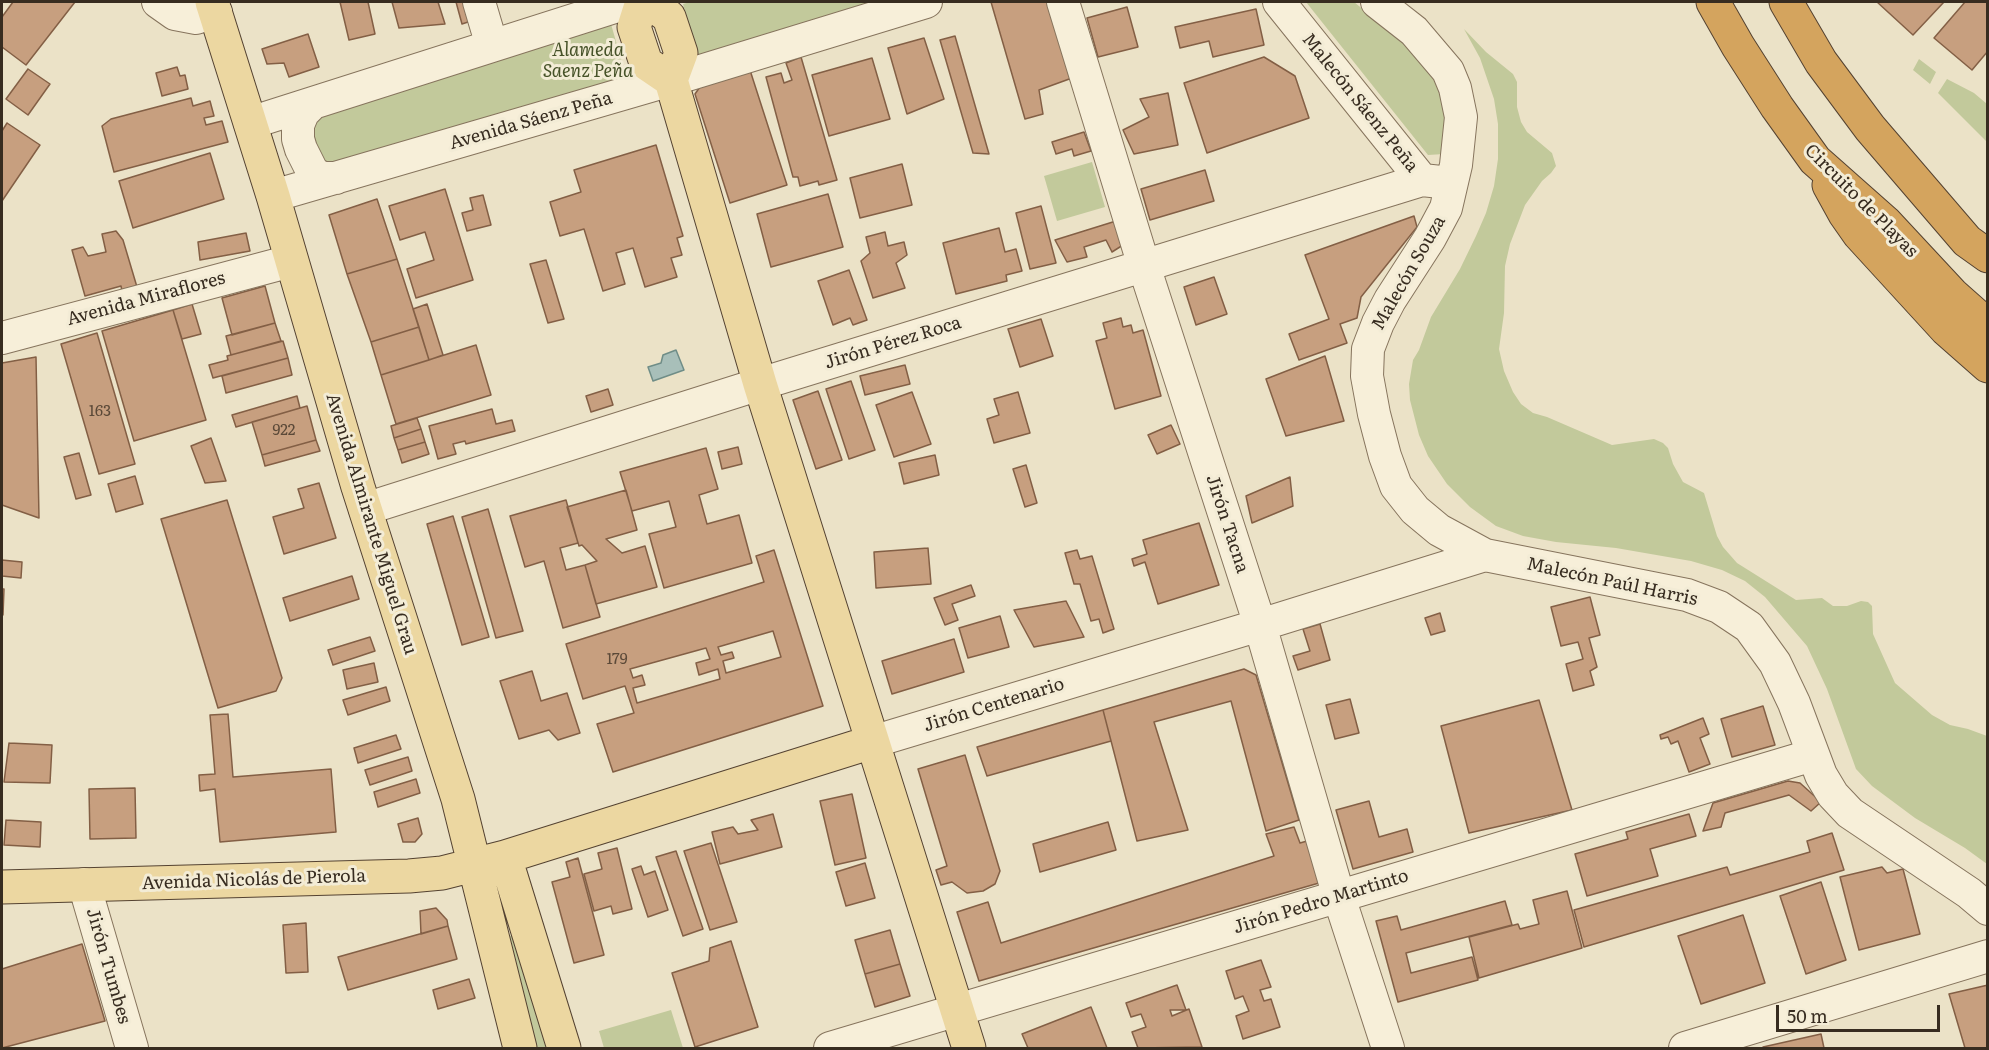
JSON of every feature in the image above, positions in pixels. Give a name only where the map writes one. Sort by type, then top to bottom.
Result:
[{"type":"highway","name":"Circuito de Playas","points":[[1713,2],[1777,107],[1815,160],[1884,222],[1953,294],[1988,326]]},
{"type":"highway","points":[[1786,2],[1821,62],[1870,128],[1981,253]]},
{"type":"highway","points":[[1815,160],[1845,214],[1859,234],[1946,329],[1988,366]]},
{"type":"main road","points":[[642,2],[634,27],[646,63],[671,80]]},
{"type":"main road","points":[[649,2],[669,17],[681,52],[671,80],[760,384],[969,1048]]},
{"type":"main road","name":"Avenida Almirante Miguel Grau","points":[[214,7],[273,196],[365,508],[458,799],[490,862],[564,1048]]},
{"type":"main road","name":"Jirón Centenario","points":[[490,862],[872,742]]},
{"type":"main road","name":"Avenida Almirante Miguel Grau","points":[[490,862],[520,1048]]},
{"type":"main road","name":"Avenida Nicolás de Pierola","points":[[2,887],[418,876],[490,862]]},
{"type":"street","points":[[158,2],[175,14],[196,18],[214,7]]},
{"type":"street","points":[[479,2],[492,46]]},
{"type":"street","points":[[250,123],[630,2]]},
{"type":"street","name":"Avenida Sáenz Peña","points":[[273,196],[671,80],[926,2]]},
{"type":"street","name":"Jirón Tacna","points":[[1063,2],[1144,266],[1260,625],[1339,897],[1388,1048]]},
{"type":"street","name":"Malecón Sáenz Peña","points":[[1279,2],[1422,180],[1453,184]]},
{"type":"street","name":"Malecón Souza","points":[[1377,2],[1414,31],[1448,71],[1455,88],[1461,117],[1453,184],[1446,208],[1378,323],[1368,349],[1367,376],[1374,414],[1396,486],[1415,510],[1440,530],[1485,555]]},
{"type":"street","points":[[313,103],[303,113],[298,125],[300,148],[313,173],[323,178],[336,178]]},
{"type":"street","name":"Jirón Pérez Roca","points":[[365,508],[1422,180]]},
{"type":"street","name":"Avenida Miraflores","points":[[2,338],[291,261]]},
{"type":"street","name":"Jirón Centenario","points":[[872,742],[1485,555]]},
{"type":"street","name":"Malecón Paúl Harris","points":[[1485,555],[1687,595],[1719,608],[1749,627],[1775,663],[1794,703],[1821,775],[1850,813],[1969,893],[1988,909]]},
{"type":"street","name":"Jirón Pedro Martinto","points":[[830,1048],[1813,755]]},
{"type":"street","name":"Jirón Tumbes","points":[[84,885],[132,1048]]},
{"type":"street","points":[[1685,1048],[1739,1040],[1988,956]]},
{"type":"green space","points":[[690,2],[881,2],[698,56],[683,4]]},
{"type":"green space","points":[[1306,2],[1354,2],[1401,40],[1438,82],[1450,127],[1444,154],[1428,155]]},
{"type":"green space","name":"Alameda Saenz Peña","points":[[611,24],[627,80],[328,170],[307,134],[317,119]]},
{"type":"green space","points":[[1464,29],[1486,52],[1513,74],[1517,82],[1517,107],[1521,122],[1527,132],[1552,153],[1556,166],[1525,205],[1510,244],[1505,266],[1504,313],[1499,349],[1504,371],[1513,392],[1521,404],[1533,413],[1612,445],[1654,439],[1663,443],[1668,448],[1673,464],[1683,482],[1704,493],[1717,536],[1723,547],[1737,563],[1796,600],[1822,598],[1833,606],[1868,602],[1872,606],[1873,634],[1895,683],[1932,715],[1950,725],[1987,736],[1987,864],[1915,818],[1872,786],[1856,769],[1827,689],[1807,646],[1765,597],[1745,581],[1722,570],[1691,561],[1616,548],[1556,542],[1523,536],[1496,526],[1470,507],[1447,484],[1428,456],[1419,435],[1410,400],[1409,384],[1413,360],[1431,317],[1460,269],[1486,213],[1494,186],[1498,159],[1498,124],[1494,99],[1480,58]]},
{"type":"green space","points":[[1919,59],[1936,72],[1930,84],[1913,70]]},
{"type":"green space","points":[[1947,79],[1974,93],[1987,104],[1987,142],[1938,93]]},
{"type":"green space","points":[[1092,162],[1105,207],[1057,221],[1044,176]]},
{"type":"green space","points":[[513,935],[549,1048],[537,1048],[502,938]]},
{"type":"green space","points":[[671,1010],[683,1048],[604,1048],[599,1031]]},
{"type":"water","points":[[676,350],[684,370],[653,381],[648,367],[661,363],[663,355]]},
{"type":"building","points":[[13,2],[75,2],[26,65],[2,47],[2,17]]},
{"type":"building","points":[[340,2],[368,2],[375,34],[349,40]]},
{"type":"building","points":[[392,2],[438,2],[445,24],[399,28]]},
{"type":"building","points":[[456,2],[472,2],[477,19],[462,24]]},
{"type":"building","points":[[991,2],[1053,2],[1072,78],[1039,90],[1043,114],[1025,119]]},
{"type":"building","points":[[1877,2],[1944,2],[1913,35]]},
{"type":"building","points":[[1965,2],[1988,2],[1988,51],[1972,70],[1934,38]]},
{"type":"building","points":[[1127,7],[1138,47],[1098,57],[1087,18]]},
{"type":"building","points":[[1256,9],[1264,45],[1213,57],[1209,41],[1180,48],[1175,27]]},
{"type":"building","points":[[308,34],[319,67],[289,77],[284,63],[267,64],[262,49]]},
{"type":"building","points":[[955,36],[989,154],[973,153],[940,40]]},
{"type":"building","points":[[924,38],[944,99],[907,114],[888,48]]},
{"type":"building","points":[[801,57],[837,180],[819,185],[818,181],[800,186],[798,177],[793,177],[766,77],[781,73],[784,83],[792,80],[786,63]]},
{"type":"building","points":[[1264,57],[1295,76],[1309,118],[1207,153],[1184,83]]},
{"type":"building","points":[[872,58],[890,119],[829,136],[812,75]]},
{"type":"building","points":[[177,67],[180,76],[185,75],[188,89],[162,96],[156,73]]},
{"type":"building","points":[[749,67],[787,185],[730,203],[695,94],[704,81]]},
{"type":"building","points":[[28,69],[50,84],[28,115],[6,99]]},
{"type":"building","points":[[1168,93],[1178,145],[1134,154],[1123,130],[1149,117],[1140,99]]},
{"type":"building","points":[[191,98],[193,106],[210,101],[214,116],[204,118],[206,125],[222,121],[228,142],[114,172],[102,126],[111,119]]},
{"type":"building","points":[[7,123],[40,145],[2,201],[2,131]]},
{"type":"building","points":[[1084,132],[1091,151],[1074,156],[1072,149],[1056,154],[1052,142]]},
{"type":"building","points":[[656,145],[683,236],[677,238],[682,255],[671,258],[677,277],[645,287],[633,248],[616,253],[625,284],[603,291],[584,229],[560,236],[550,202],[581,192],[574,170]]},
{"type":"building","points":[[210,153],[224,199],[133,228],[119,181]]},
{"type":"building","points":[[902,164],[912,205],[860,218],[850,178]]},
{"type":"building","points":[[1205,170],[1214,201],[1150,220],[1141,189]]},
{"type":"building","points":[[445,189],[473,280],[416,298],[407,269],[434,260],[425,232],[400,240],[389,206]]},
{"type":"building","points":[[828,194],[843,247],[771,267],[757,214]]},
{"type":"building","points":[[483,195],[491,225],[467,231],[462,213],[473,210],[470,198]]},
{"type":"building","points":[[377,199],[397,259],[347,274],[329,215]]},
{"type":"building","points":[[1041,206],[1056,263],[1030,269],[1016,213]]},
{"type":"building","points":[[1414,216],[1417,227],[1361,297],[1357,318],[1340,324],[1347,343],[1299,360],[1289,334],[1329,319],[1305,255]]},
{"type":"building","points":[[1116,221],[1123,245],[1112,252],[1106,240],[1084,247],[1087,257],[1067,262],[1055,240]]},
{"type":"building","points":[[999,228],[1005,252],[1016,249],[1022,271],[1006,275],[1007,281],[956,294],[943,243]]},
{"type":"building","points":[[116,231],[123,240],[137,287],[122,291],[121,286],[85,296],[72,250],[83,247],[88,256],[106,252],[102,234]]},
{"type":"building","points":[[885,232],[888,246],[904,242],[907,255],[896,263],[905,288],[873,298],[861,261],[870,253],[866,237]]},
{"type":"building","points":[[246,233],[250,251],[200,260],[198,242]]},
{"type":"building","points":[[397,259],[419,327],[371,342],[347,274]]},
{"type":"building","points":[[546,260],[564,319],[548,323],[530,264]]},
{"type":"building","points":[[849,270],[867,320],[853,325],[850,318],[833,325],[818,281]]},
{"type":"building","points":[[1214,277],[1227,314],[1196,325],[1184,287]]},
{"type":"building","points":[[265,286],[275,323],[232,335],[222,298]]},
{"type":"building","points":[[192,304],[201,334],[182,339],[173,310]]},
{"type":"building","points":[[427,304],[443,355],[429,360],[413,309]]},
{"type":"building","points":[[173,310],[206,420],[134,441],[102,331]]},
{"type":"building","points":[[1121,318],[1123,327],[1131,325],[1133,333],[1143,330],[1161,396],[1115,409],[1096,341],[1107,338],[1103,323]]},
{"type":"building","points":[[1041,319],[1053,356],[1020,367],[1008,329]]},
{"type":"building","points":[[275,323],[281,341],[231,355],[226,336]]},
{"type":"building","points":[[419,327],[429,360],[381,375],[371,342]]},
{"type":"building","points":[[97,333],[135,464],[99,474],[61,344]]},
{"type":"building","points":[[283,341],[288,358],[213,378],[209,365],[228,360],[227,356]]},
{"type":"building","points":[[476,345],[491,395],[396,424],[381,375]]},
{"type":"building","points":[[1325,356],[1344,421],[1286,436],[1266,379]]},
{"type":"building","points":[[36,357],[39,518],[2,505],[2,363]]},
{"type":"building","points":[[288,358],[292,375],[226,393],[222,376]]},
{"type":"building","points":[[905,365],[910,384],[865,395],[860,376]]},
{"type":"building","points":[[851,381],[875,450],[849,459],[826,389]]},
{"type":"building","points":[[608,389],[613,405],[591,412],[586,396]]},
{"type":"building","points":[[818,391],[842,460],[816,469],[793,400]]},
{"type":"building","points":[[912,392],[931,444],[894,457],[876,405]]},
{"type":"building","points":[[1018,392],[1030,433],[994,443],[987,419],[999,415],[994,399]]},
{"type":"building","points":[[297,396],[300,408],[236,427],[232,415]]},
{"type":"building","points":[[307,406],[316,440],[262,455],[252,422]]},
{"type":"building","points":[[492,409],[496,424],[512,420],[515,431],[466,444],[465,441],[453,444],[456,454],[438,459],[429,426]]},
{"type":"building","points":[[417,418],[421,429],[394,438],[391,426]]},
{"type":"building","points":[[1171,425],[1180,444],[1157,454],[1148,435]]},
{"type":"building","points":[[421,429],[425,442],[398,450],[394,438]]},
{"type":"building","points":[[211,438],[226,481],[205,483],[191,446]]},
{"type":"building","points":[[316,440],[320,451],[265,466],[262,455]]},
{"type":"building","points":[[425,442],[429,454],[402,463],[398,450]]},
{"type":"building","points":[[738,447],[742,464],[722,469],[718,452]]},
{"type":"building","points":[[706,448],[718,489],[699,495],[707,524],[739,515],[752,563],[664,588],[649,534],[676,527],[669,501],[632,511],[620,472]]},
{"type":"building","points":[[79,453],[91,495],[76,499],[64,457]]},
{"type":"building","points":[[935,455],[939,475],[904,484],[899,463]]},
{"type":"building","points":[[1026,465],[1037,503],[1025,507],[1013,469]]},
{"type":"building","points":[[135,476],[143,504],[116,512],[108,484]]},
{"type":"building","points":[[1290,477],[1293,506],[1252,523],[1246,496]]},
{"type":"building","points":[[319,483],[336,538],[284,554],[273,517],[304,508],[298,489]]},
{"type":"building","points":[[626,490],[637,530],[606,539],[622,553],[645,546],[657,587],[596,604],[585,565],[597,561],[582,545],[579,546],[567,507]]},
{"type":"building","points":[[227,500],[282,678],[276,691],[218,708],[161,519]]},
{"type":"building","points":[[566,500],[578,543],[560,548],[566,570],[585,565],[600,617],[563,628],[544,561],[525,567],[510,516]]},
{"type":"building","points":[[488,509],[523,631],[496,638],[462,517]]},
{"type":"building","points":[[453,516],[489,637],[462,645],[427,524]]},
{"type":"building","points":[[1199,523],[1219,585],[1158,604],[1145,562],[1134,566],[1132,559],[1147,554],[1143,540]]},
{"type":"building","points":[[928,548],[931,584],[876,588],[874,552]]},
{"type":"building","points":[[774,550],[823,706],[613,772],[597,724],[634,713],[625,686],[583,699],[566,644],[764,582],[756,556]],"holes":[[[773,631],[781,657],[726,673],[723,661],[734,658],[732,652],[721,655],[718,647]],[[706,648],[710,659],[696,663],[699,675],[718,669],[720,679],[637,703],[633,688],[645,685],[642,675],[633,678],[630,669]]]},
{"type":"building","points":[[1077,550],[1080,559],[1092,556],[1114,629],[1103,633],[1099,619],[1091,621],[1080,584],[1074,584],[1065,553]]},
{"type":"building","points":[[2,560],[22,562],[21,578],[2,576]]},
{"type":"building","points":[[352,576],[359,599],[290,621],[283,598]]},
{"type":"building","points":[[971,585],[975,596],[952,604],[958,620],[945,625],[934,598]]},
{"type":"building","points":[[2,589],[4,589],[3,615],[2,615]]},
{"type":"building","points":[[1590,597],[1600,635],[1589,638],[1597,667],[1590,671],[1594,685],[1573,691],[1566,664],[1583,659],[1578,642],[1561,646],[1551,607]]},
{"type":"building","points":[[1066,601],[1084,637],[1034,647],[1014,610]]},
{"type":"building","points":[[1440,613],[1445,631],[1431,635],[1425,618]]},
{"type":"building","points":[[1000,616],[1009,647],[968,658],[959,628]]},
{"type":"building","points":[[1320,624],[1330,660],[1298,670],[1293,656],[1310,651],[1303,629]]},
{"type":"building","points":[[370,637],[375,651],[333,665],[328,650]]},
{"type":"building","points":[[954,639],[964,672],[892,694],[882,661]]},
{"type":"building","points":[[374,663],[378,682],[347,689],[343,670]]},
{"type":"building","points":[[1244,669],[1256,675],[1299,820],[1266,831],[1231,701],[1154,722],[1188,830],[1137,841],[1103,710]]},
{"type":"building","points":[[532,671],[541,701],[567,693],[580,733],[558,740],[549,730],[519,739],[500,681]]},
{"type":"building","points":[[386,687],[390,701],[348,715],[343,700]]},
{"type":"building","points":[[1350,699],[1359,733],[1335,739],[1326,705]]},
{"type":"building","points":[[1539,700],[1572,810],[1469,833],[1441,726]]},
{"type":"building","points":[[1763,706],[1775,745],[1732,757],[1721,719]]},
{"type":"building","points":[[1103,710],[1111,741],[987,776],[977,747]]},
{"type":"building","points":[[228,714],[233,777],[331,769],[336,832],[220,842],[215,789],[200,791],[199,775],[215,774],[210,715]]},
{"type":"building","points":[[1703,718],[1709,734],[1700,738],[1710,764],[1689,772],[1678,741],[1671,744],[1668,737],[1661,739],[1660,735]]},
{"type":"building","points":[[396,735],[401,749],[358,763],[354,748]]},
{"type":"building","points":[[9,743],[52,745],[50,783],[4,782]]},
{"type":"building","points":[[965,755],[1000,871],[995,884],[983,891],[967,893],[952,882],[941,885],[936,870],[947,866],[918,769]]},
{"type":"building","points":[[408,757],[412,771],[370,785],[365,770]]},
{"type":"building","points":[[416,779],[420,793],[378,807],[374,792]]},
{"type":"building","points":[[1788,781],[1800,783],[1821,802],[1811,811],[1789,795],[1725,813],[1721,827],[1703,831],[1713,803]]},
{"type":"building","points":[[135,788],[136,838],[90,839],[89,789]]},
{"type":"building","points":[[852,794],[866,858],[835,865],[820,801]]},
{"type":"building","points":[[1369,801],[1379,837],[1407,829],[1413,852],[1353,869],[1336,810]]},
{"type":"building","points":[[773,814],[782,847],[720,864],[712,832],[733,827],[738,834],[758,830],[751,820]]},
{"type":"building","points":[[1689,814],[1696,836],[1650,849],[1658,876],[1587,896],[1575,854],[1628,839],[1626,832]]},
{"type":"building","points":[[418,818],[422,834],[415,842],[403,842],[398,824]]},
{"type":"building","points":[[6,820],[41,822],[40,847],[4,845]]},
{"type":"building","points":[[1108,822],[1116,850],[1040,872],[1033,844]]},
{"type":"building","points":[[1294,827],[1300,843],[1307,841],[1319,883],[979,981],[957,912],[988,902],[1001,943],[1274,856],[1266,834]]},
{"type":"building","points":[[1832,833],[1844,870],[1584,947],[1574,910],[1727,867],[1730,875],[1810,852],[1807,841]]},
{"type":"building","points":[[711,843],[737,922],[710,930],[684,851]]},
{"type":"building","points":[[617,848],[632,909],[613,914],[611,906],[594,911],[584,874],[602,869],[598,853]]},
{"type":"building","points":[[676,851],[703,929],[683,936],[656,857]]},
{"type":"building","points":[[578,858],[604,955],[574,963],[552,882],[570,877],[566,862]]},
{"type":"building","points":[[865,863],[875,898],[846,906],[836,872]]},
{"type":"building","points":[[641,866],[644,875],[655,871],[668,910],[648,917],[632,869]]},
{"type":"building","points":[[1882,867],[1887,873],[1903,869],[1920,934],[1859,950],[1840,877]]},
{"type":"building","points":[[1821,882],[1846,960],[1806,974],[1780,896]]},
{"type":"building","points":[[1567,891],[1582,948],[1479,978],[1469,937],[1518,924],[1520,929],[1539,924],[1533,900]]},
{"type":"building","points":[[1505,901],[1512,925],[1406,953],[1411,973],[1472,957],[1478,980],[1398,1002],[1376,921],[1397,916],[1401,930]]},
{"type":"building","points":[[436,908],[447,920],[448,926],[421,934],[420,911]]},
{"type":"building","points":[[1743,915],[1765,983],[1701,1004],[1678,936]]},
{"type":"building","points":[[306,923],[308,972],[286,973],[283,925]]},
{"type":"building","points":[[448,926],[457,959],[348,990],[338,957]]},
{"type":"building","points":[[890,930],[900,964],[865,974],[855,940]]},
{"type":"building","points":[[731,941],[758,1027],[695,1047],[672,973],[709,961],[710,948]]},
{"type":"building","points":[[82,944],[105,1021],[2,1048],[2,969]]},
{"type":"building","points":[[1261,960],[1271,987],[1260,990],[1264,1001],[1271,999],[1280,1027],[1243,1039],[1236,1016],[1249,1011],[1243,996],[1235,999],[1226,971]]},
{"type":"building","points":[[900,964],[910,996],[875,1007],[865,974]]},
{"type":"building","points":[[469,979],[475,998],[438,1009],[433,990]]},
{"type":"building","points":[[1177,985],[1186,1010],[1170,1010],[1172,1016],[1189,1009],[1202,1047],[1138,1048],[1132,1032],[1146,1027],[1141,1014],[1131,1017],[1126,1003]]},
{"type":"building","points":[[1988,985],[1988,1048],[1965,1048],[1949,994]]},
{"type":"building","points":[[1091,1007],[1107,1048],[1028,1048],[1022,1034]]},
{"type":"building","points":[[1821,1034],[1824,1048],[1763,1047]]}]
